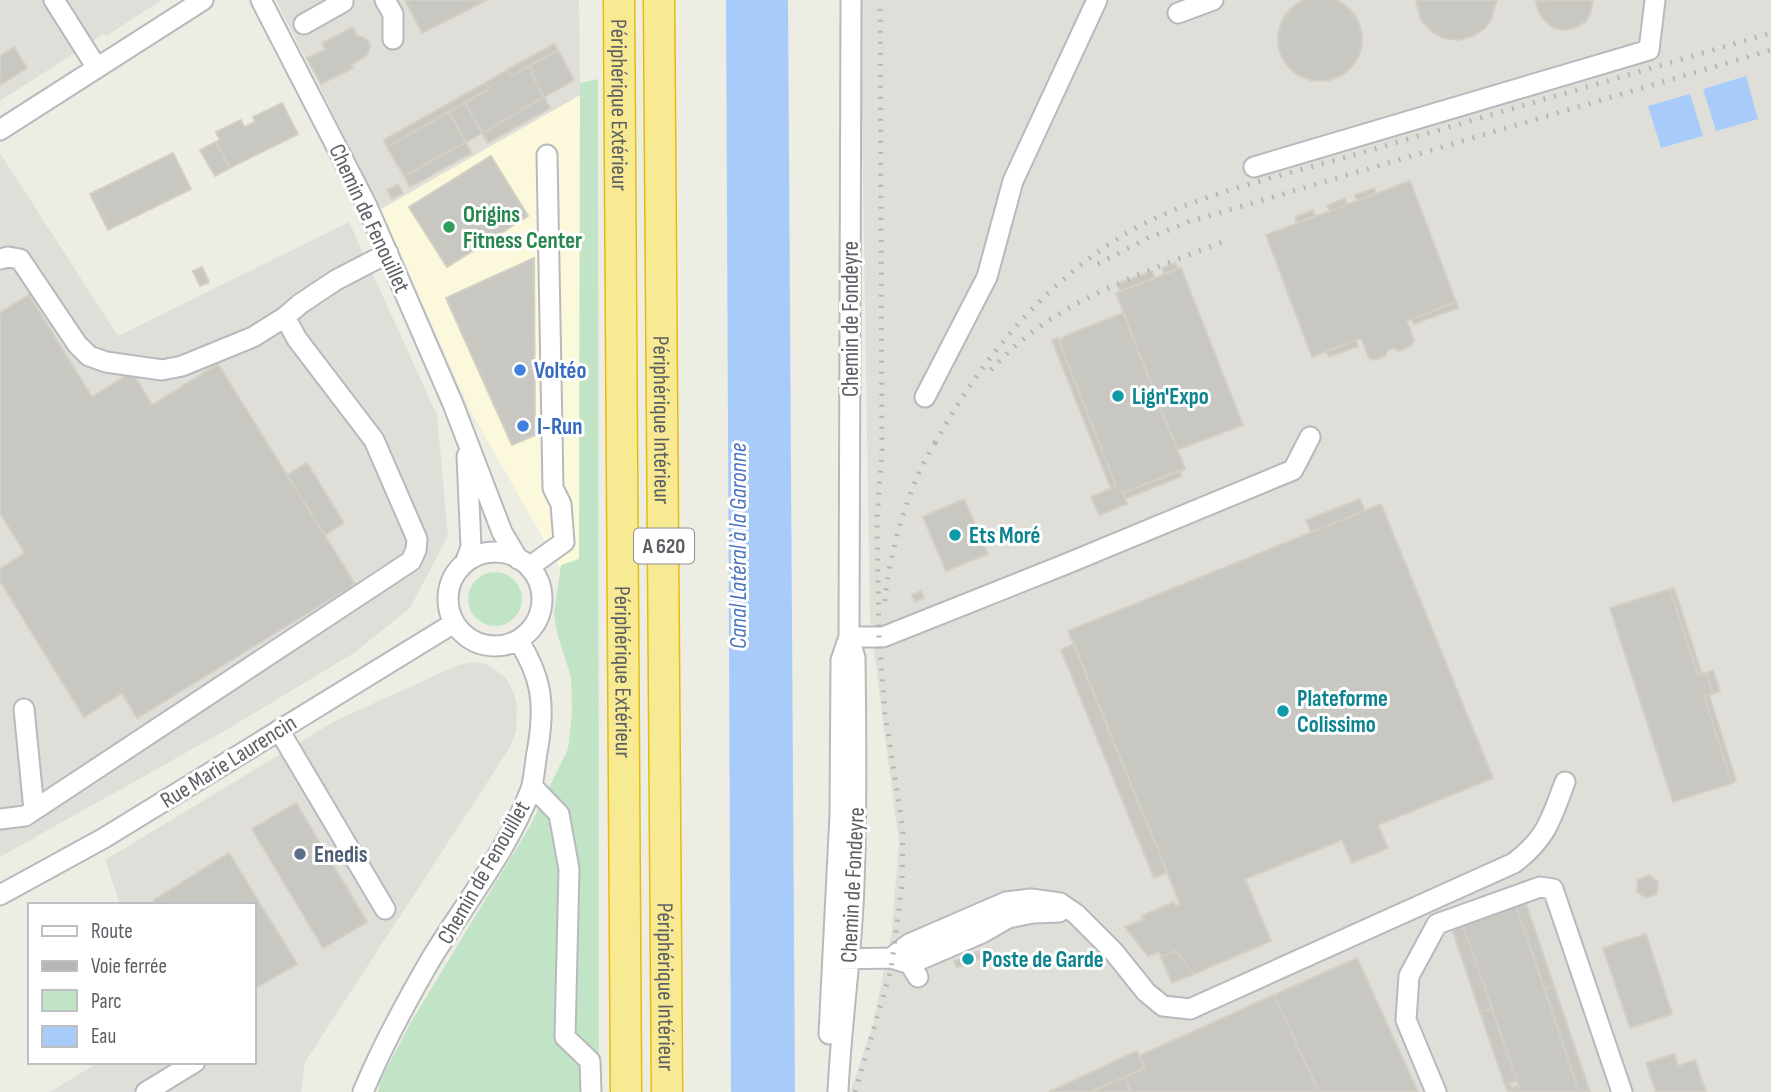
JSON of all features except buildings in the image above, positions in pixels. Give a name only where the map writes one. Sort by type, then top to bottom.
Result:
[{"type":"highway","name":"Périphérique Extérieur","points":[[619,0],[626,1092]]},
{"type":"highway","name":"Périphérique Intérieur","points":[[659,0],[667,1092]]},
{"type":"street","points":[[54,0],[97,68]]},
{"type":"street","points":[[0,130],[203,0]]},
{"type":"street","name":"Chemin de Fenouillet","points":[[261,0],[388,253],[502,532],[524,563]]},
{"type":"street","points":[[304,24],[343,0]]},
{"type":"street","points":[[385,0],[393,14],[393,39]]},
{"type":"street","name":"Chemin de Fondeyre","points":[[838,1092],[842,959],[841,660],[849,637],[851,0]]},
{"type":"street","points":[[925,397],[987,277],[1013,181],[1097,0]]},
{"type":"street","points":[[1178,13],[1213,0]]},
{"type":"street","points":[[1254,167],[1649,50],[1655,0]]},
{"type":"street","points":[[524,563],[564,542],[561,504],[553,488],[547,155]]},
{"type":"street","points":[[0,259],[20,259],[77,344],[89,356],[106,362],[163,370],[182,366],[242,343],[285,317],[336,279],[388,253]]},
{"type":"street","points":[[0,820],[25,816],[411,561],[416,550],[416,539],[374,440],[297,338],[285,317]]},
{"type":"street","points":[[849,637],[883,637],[1293,470],[1310,437]]},
{"type":"street","name":"Chemin de Fenouillet","points":[[465,564],[471,547],[467,441]]},
{"type":"street","points":[[496,553],[524,563],[538,582],[542,598],[539,615],[531,629],[518,640],[501,646],[482,645],[466,637],[454,623],[448,598],[456,573],[474,557],[496,553]]},
{"type":"street","name":"Rue Marie Laurencin","points":[[0,895],[104,838],[454,623]]},
{"type":"street","name":"Chemin de Fenouillet","points":[[363,1092],[396,1022],[499,851],[532,786],[541,726],[541,686],[531,659],[518,640]]},
{"type":"street","points":[[24,709],[34,810]]},
{"type":"street","points":[[279,730],[385,909]]},
{"type":"street","points":[[842,959],[906,967],[909,944],[1006,902],[1031,899],[1060,903],[1076,914],[1114,951],[1146,992],[1163,1006],[1190,1009],[1514,863],[1533,848],[1549,826],[1565,782]]},
{"type":"street","points":[[532,786],[559,814],[569,869],[565,1037],[590,1061],[591,1092]]},
{"type":"street","points":[[1436,1092],[1406,1020],[1409,976],[1437,924],[1540,887],[1553,889],[1622,1092]]},
{"type":"street","name":"Chemin de Fondeyre","points":[[827,1092],[842,959]]},
{"type":"street","points":[[146,1092],[192,1064]]},
{"type":"shaded area","points":[[0,0],[162,0],[0,101]]},
{"type":"shaded area","points":[[276,0],[579,0],[580,95],[381,209]]},
{"type":"shaded area","points":[[860,0],[1771,0],[1771,1092],[850,1092],[872,1028],[891,937],[899,844],[870,620]]},
{"type":"shaded area","points":[[580,95],[579,559],[560,568],[469,408],[381,209]]},
{"type":"shaded area","points":[[0,153],[118,336],[349,222],[437,415],[448,536],[410,608],[354,653],[221,733],[0,857]]},
{"type":"shaded area","points":[[484,663],[506,678],[514,693],[517,707],[516,732],[509,749],[305,1062],[301,1092],[50,1092],[96,1064],[256,1064],[256,903],[119,903],[105,860],[335,721],[458,665]]},
{"type":"green space","points":[[598,79],[599,1092],[378,1092],[380,1081],[411,1022],[530,826],[568,749],[572,713],[571,677],[554,614],[561,565],[579,559],[580,83]]},
{"type":"green space","points":[[495,572],[514,580],[522,599],[514,618],[495,626],[476,618],[468,599],[476,580]]},
{"type":"water","name":"Canal Latéral à la Garonne","points":[[726,0],[788,0],[795,1092],[731,1092]]},
{"type":"water","points":[[1746,76],[1758,119],[1716,131],[1703,89]]},
{"type":"water","points":[[1690,94],[1703,136],[1661,148],[1648,106]]},
{"type":"railway","points":[[855,1092],[891,970],[902,885],[903,829],[885,714],[879,637],[877,519],[882,450],[880,0]]},
{"type":"railway","points":[[935,443],[972,383],[1014,328],[1063,279],[1120,237],[1145,223],[1173,210],[1234,189],[1771,33]]},
{"type":"railway","points":[[1098,264],[1148,238],[1188,222],[1771,50]]},
{"type":"railway","points":[[991,370],[1015,346],[1070,308],[1130,278],[1224,241]]},
{"type":"railway","points":[[885,601],[891,560],[903,515],[920,471],[940,436]]},
{"type":"place","name":"Origins Fitness Center","points":[[449,227]]},
{"type":"place","name":"Voltéo","points":[[520,370]]},
{"type":"place","name":"Lign'Expo","points":[[1118,396]]},
{"type":"place","name":"I-Run","points":[[523,426]]},
{"type":"place","name":"Ets Moré","points":[[955,535]]},
{"type":"place","name":"Plateforme Colissimo","points":[[1283,711]]},
{"type":"place","name":"Enedis","points":[[300,854]]},
{"type":"place","name":"Poste de Garde","points":[[968,959]]}]
